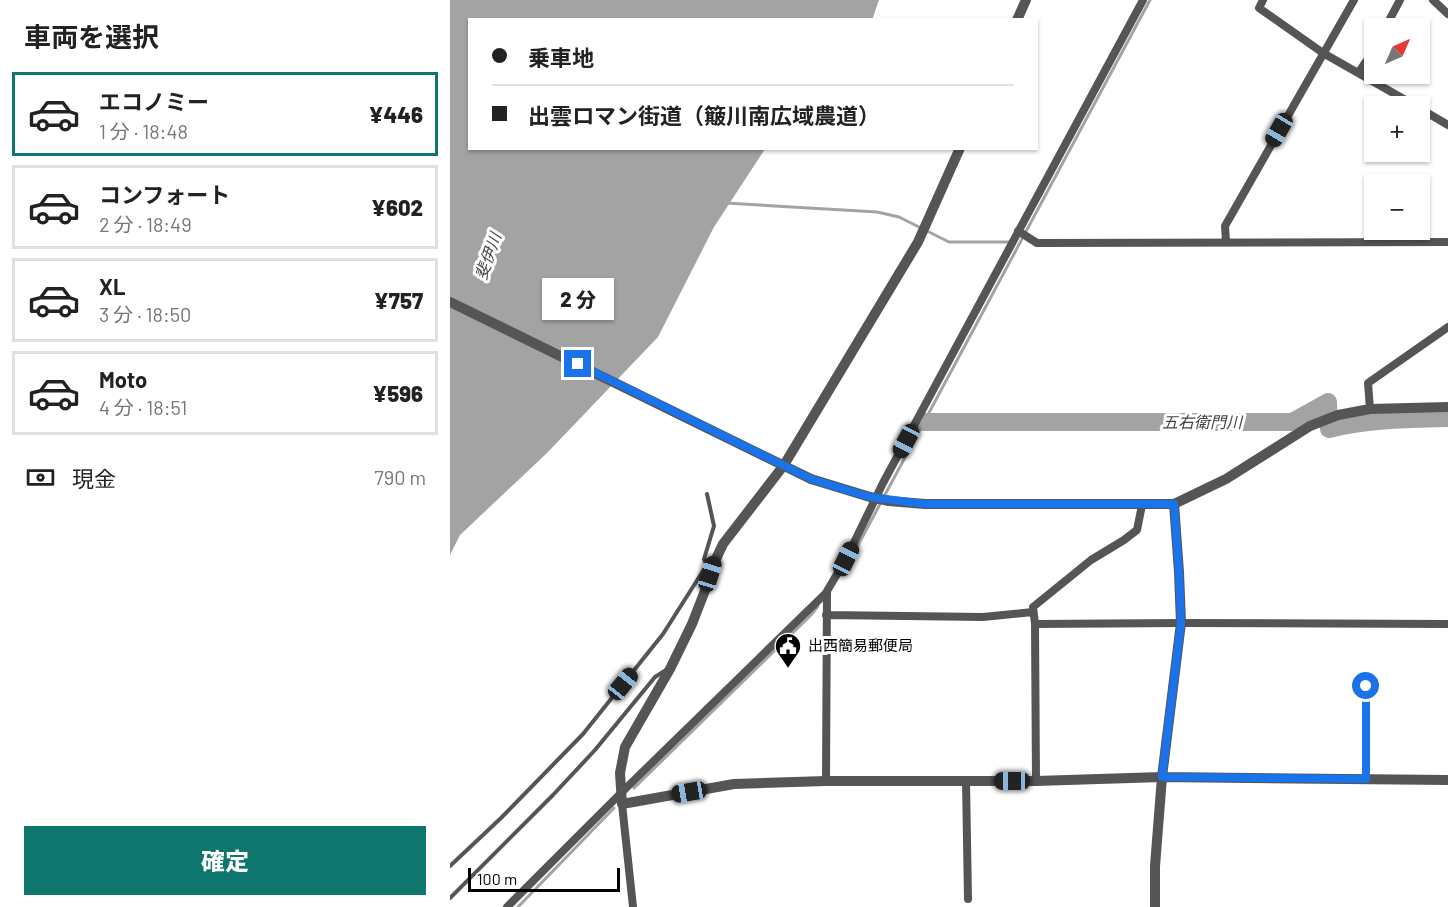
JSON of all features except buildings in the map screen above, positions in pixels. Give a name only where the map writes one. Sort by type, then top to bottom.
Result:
[{"type":"street","points":[[1018,18],[1026,0]]},
{"type":"street","points":[[507,907],[621,798],[826,592],[1143,0]]},
{"type":"street","points":[[1263,0],[1259,8],[1323,53],[1399,96]]},
{"type":"street","points":[[1226,242],[1225,226],[1354,0]]},
{"type":"street","points":[[1390,18],[1400,0]]},
{"type":"street","points":[[1433,0],[1448,14]]},
{"type":"street","points":[[1358,73],[1364,64]]},
{"type":"street","points":[[1430,114],[1448,125]]},
{"type":"street","points":[[633,907],[621,798],[622,759],[625,747],[670,669],[706,588],[713,562],[733,530],[784,465],[918,242],[959,150]]},
{"type":"street","points":[[1018,231],[1037,243],[1448,242]]},
{"type":"street","points":[[450,302],[811,479],[889,501],[925,504],[1174,504],[1226,479],[1310,426],[1338,416],[1370,409],[1448,407]]},
{"type":"street","points":[[1370,409],[1368,383],[1448,327]]},
{"type":"street","points":[[1155,907],[1155,866],[1162,777],[1181,623],[1174,504]]},
{"type":"street","points":[[1036,781],[1033,607],[1091,560],[1137,530],[1142,505]]},
{"type":"street","points":[[826,592],[826,781]]},
{"type":"street","points":[[825,615],[983,617],[1034,612]]},
{"type":"street","points":[[1035,624],[1448,624]]},
{"type":"street","points":[[1366,686],[1366,779]]},
{"type":"street","points":[[621,798],[734,784],[826,781],[1036,781],[1162,777],[1448,780]]},
{"type":"street","points":[[966,781],[968,899]]},
{"type":"lane","points":[[707,494],[714,526],[704,559],[706,564],[713,562]]},
{"type":"lane","points":[[450,866],[501,818],[583,734],[663,634],[703,571],[713,562]]},
{"type":"lane","points":[[450,898],[574,772],[655,677],[670,669]]},
{"type":"water","name":"斐伊川","points":[[450,0],[879,0],[873,18],[468,18],[468,150],[764,150],[714,227],[658,337],[547,453],[460,535],[450,555]]},
{"type":"waterway","points":[[849,562],[1150,0]]},
{"type":"waterway","points":[[726,203],[877,212],[899,217],[949,242],[1012,242]]},
{"type":"waterway","name":"五右衛門川","points":[[924,422],[1292,422],[1328,402],[1329,429],[1373,421],[1448,418]]},
{"type":"waterway","points":[[634,788],[818,606]]},
{"type":"waterway","points":[[518,907],[614,808]]},
{"type":"place","name":"出西簡易郵便局","points":[[788,669]]},
{"type":"route","points":[[578,364],[811,479],[870,497],[925,504],[1091,506],[1174,504],[1181,623],[1162,777],[1366,779],[1366,686]]}]
